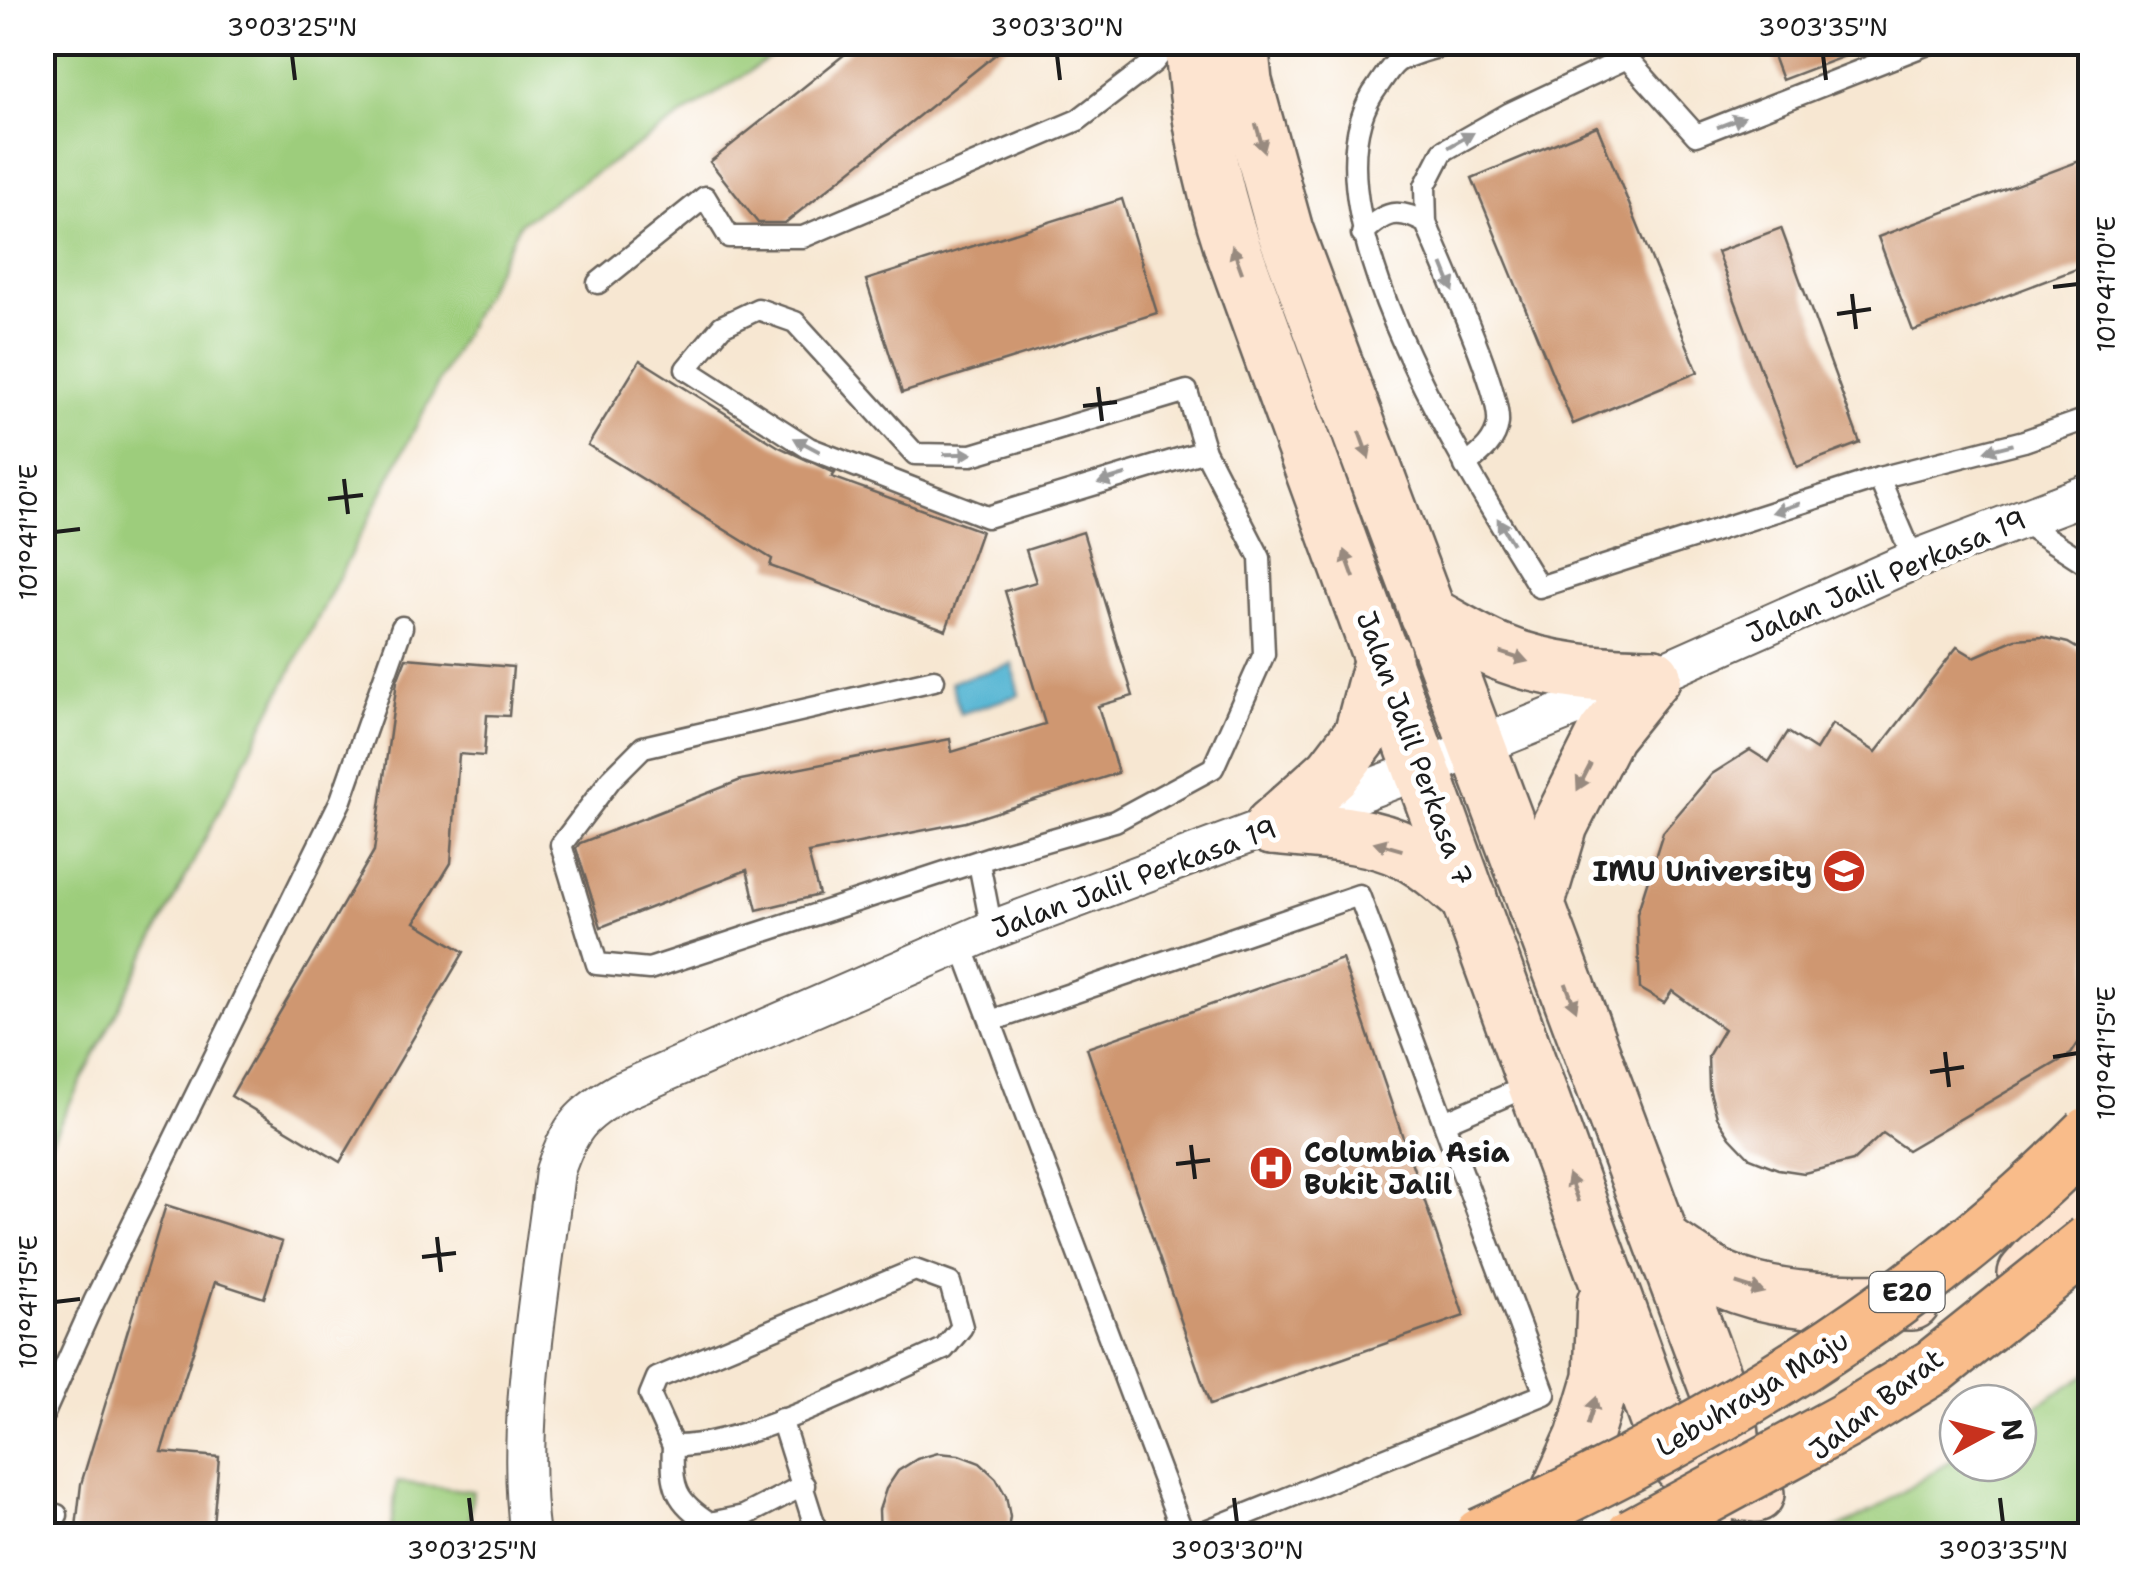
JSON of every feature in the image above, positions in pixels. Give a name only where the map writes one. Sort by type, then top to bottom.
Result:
[{"type":"highway","name":"Lebuhraya Maju","points":[[1481,1536],[1640,1461],[1818,1356],[1972,1243],[2090,1134]]},
{"type":"highway","name":"E20","points":[[1633,1536],[1845,1421],[1935,1366],[2090,1242]]},
{"type":"street","name":"Jalan Jalil Perkasa 7","points":[[1193,42],[1215,194],[1668,1446]]},
{"type":"street","name":"Jalan Jalil Perkasa 7","points":[[1240,42],[1244,82],[1285,231],[1728,1416],[1733,1449],[1714,1516]]},
{"type":"street","name":"Jalan Jalil Perkasa 19","points":[[530,1536],[528,1408],[555,1171],[567,1135],[587,1111],[620,1092],[977,936],[1422,770],[1653,676],[1914,560],[2090,493]]},
{"type":"street","points":[[1427,614],[1496,651],[1537,664],[1594,674],[1653,676]]},
{"type":"street","points":[[1272,827],[1334,772],[1362,734],[1383,655]]},
{"type":"street","points":[[1536,906],[1560,825],[1606,734],[1653,676]]},
{"type":"street","points":[[1272,827],[1362,838],[1403,849],[1469,898]]},
{"type":"street","points":[[1471,1536],[1555,1501],[1728,1416],[1912,1302],[2017,1211],[2090,1134]]},
{"type":"street","name":"Jalan Barat","points":[[1714,1516],[1895,1397],[2012,1289],[2090,1202]]},
{"type":"street","points":[[1664,1244],[1724,1280],[1764,1293],[1812,1300],[1912,1302]]},
{"type":"street","points":[[1555,1501],[1584,1436],[1602,1377],[1606,1280]]},
{"type":"street","points":[[1668,1446],[1714,1516]]},
{"type":"lane","points":[[598,283],[705,197],[729,237],[803,237],[1078,120],[1154,62],[1170,42]]},
{"type":"lane","points":[[1455,42],[1396,62],[1371,95],[1358,128],[1354,176],[1362,234],[1405,346],[1465,466],[1540,587],[1879,478],[2024,441],[2090,418]]},
{"type":"lane","points":[[1465,466],[1487,450],[1498,423],[1490,383],[1426,223],[1424,186],[1443,151],[1510,113],[1627,58],[1696,135],[1932,42]]},
{"type":"lane","points":[[1362,234],[1392,213],[1410,214],[1426,223]]},
{"type":"lane","points":[[934,680],[643,747],[611,779],[561,845],[597,964],[650,969],[1115,821],[1213,768],[1264,654],[1260,558],[1205,452],[1188,391],[972,455],[915,454],[795,322],[758,309],[722,326],[686,369],[809,448],[988,517],[1205,452]]},
{"type":"lane","points":[[1879,478],[1914,560]]},
{"type":"lane","points":[[2019,520],[2090,566]]},
{"type":"lane","points":[[42,1418],[94,1302],[342,800],[402,627]]},
{"type":"lane","points":[[978,863],[977,936],[991,1021],[1184,1536]]},
{"type":"lane","points":[[991,1021],[1359,895],[1545,1394],[1194,1536]]},
{"type":"lane","points":[[1444,1122],[1535,1084]]},
{"type":"lane","points":[[673,1446],[696,1447],[781,1419],[944,1350],[962,1327],[950,1283],[914,1270],[656,1378],[650,1395],[673,1446],[672,1479],[685,1508],[710,1524],[744,1516],[804,1485]]},
{"type":"lane","points":[[781,1419],[818,1536]]},
{"type":"green space","points":[[43,42],[792,43],[520,223],[43,1156]]},
{"type":"green space","points":[[2090,1372],[2090,1535],[1822,1535],[1871,1512],[1938,1469],[1938,1483],[2038,1483],[2038,1405]]},
{"type":"green space","points":[[397,1482],[473,1491],[468,1535],[390,1535]]},
{"type":"water","points":[[1012,664],[1019,695],[960,714],[951,682]]},
{"type":"building","points":[[860,42],[1011,42],[785,223],[758,223],[710,162]]},
{"type":"building","points":[[1768,42],[1873,42],[1874,45],[1782,80]]},
{"type":"building","points":[[1597,126],[1698,372],[1573,424],[1472,178]]},
{"type":"building","points":[[2090,157],[2090,264],[1913,331],[1878,237]]},
{"type":"building","points":[[1122,199],[1157,313],[902,393],[866,280]]},
{"type":"building","points":[[1781,228],[1860,443],[1797,467],[1717,252]]},
{"type":"building","points":[[640,360],[779,447],[835,473],[832,477],[981,531],[946,630],[770,566],[772,559],[588,445]]},
{"type":"building","points":[[1083,532],[1133,696],[1098,706],[1118,773],[966,822],[808,853],[819,895],[757,910],[747,870],[601,927],[576,848],[580,843],[741,780],[950,739],[952,752],[1045,724],[1005,591],[1036,582],[1026,550]]},
{"type":"building","name":"IMU University","points":[[2043,637],[2068,643],[2090,656],[2090,1025],[2071,1054],[1907,1150],[1883,1133],[1853,1161],[1804,1173],[1778,1169],[1750,1158],[1717,1117],[1709,1088],[1708,1056],[1724,1029],[1672,991],[1664,1003],[1640,989],[1637,914],[1663,832],[1712,774],[1750,750],[1769,762],[1788,732],[1816,750],[1832,724],[1876,752],[1957,647],[1974,657],[2015,639]]},
{"type":"building","points":[[406,658],[513,667],[509,716],[487,715],[484,756],[459,754],[451,863],[415,922],[464,952],[340,1162],[231,1096],[374,851],[397,681]]},
{"type":"building","points":[[1342,959],[1464,1316],[1210,1405],[1087,1048]]},
{"type":"building","points":[[166,1205],[282,1242],[264,1298],[215,1282],[161,1452],[219,1457],[212,1536],[75,1536],[81,1484]]},
{"type":"building","points":[[938,1453],[980,1463],[996,1478],[1006,1496],[1010,1517],[1007,1536],[880,1536],[879,1510],[898,1471],[917,1459]]},
{"type":"place","name":"IMU University","points":[[1844,871]]},
{"type":"place","name":"Columbia Asia Bukit Jalil","points":[[1271,1168]]}]
